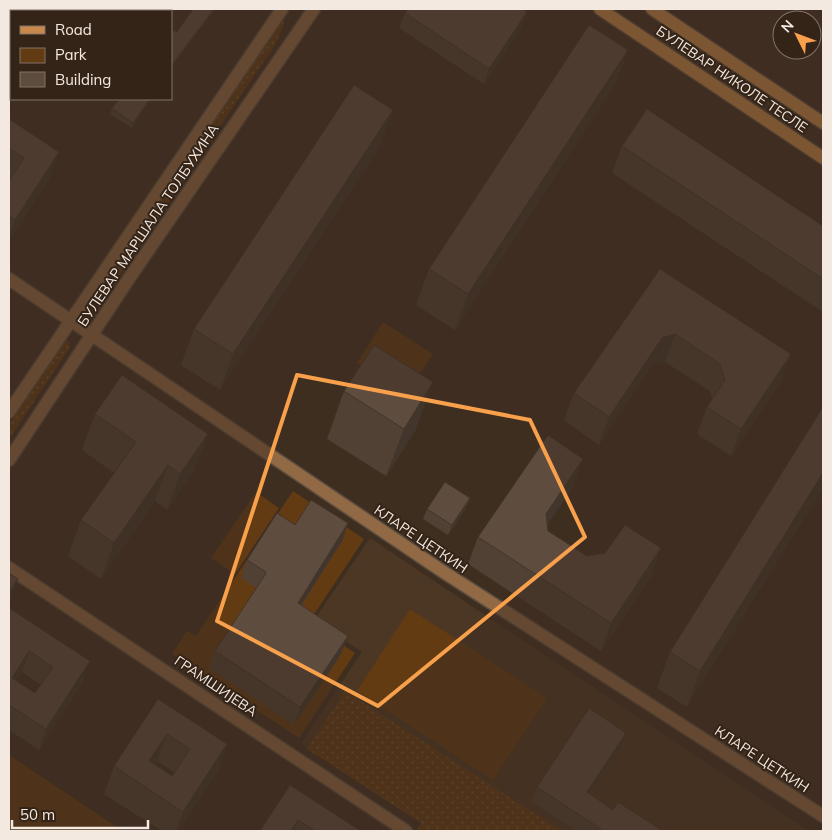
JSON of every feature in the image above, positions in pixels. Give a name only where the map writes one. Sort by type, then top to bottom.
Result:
[{"type":"main road","name":"БУЛЕВАР НИКОЛЕ ТЕСЛЕ","points":[[600,9],[823,158]]},
{"type":"main road","name":"БУЛЕВАР НИКОЛЕ ТЕСЛЕ","points":[[652,9],[823,123]]},
{"type":"street","name":"БУЛЕВАР МАРШАЛА ТОЛБУХИНА","points":[[9,412],[282,9]]},
{"type":"street","name":"БУЛЕВАР МАРШАЛА ТОЛБУХИНА","points":[[9,460],[90,336],[314,9]]},
{"type":"street","name":"КЛАРЕ ЦЕТКИН","points":[[9,279],[250,444],[442,571],[823,816]]},
{"type":"street","name":"ГРАМШИЈЕВА","points":[[9,568],[122,641],[406,831]]},
{"type":"highlighted area","points":[[297,375],[530,420],[585,537],[378,706],[217,621]]},
{"type":"shaded area","points":[[370,538],[808,831],[434,831],[406,814],[301,743],[362,652],[314,620]]},
{"type":"green space","points":[[283,16],[284,25],[275,45],[113,284],[109,284],[108,281]]},
{"type":"green space","points":[[383,322],[433,354],[406,394],[357,363]]},
{"type":"green space","points":[[66,340],[69,341],[70,347],[9,439],[9,425]]},
{"type":"green space","points":[[293,491],[364,539],[309,622],[355,653],[299,738],[172,654],[187,631],[196,636]]},
{"type":"green space","points":[[256,492],[279,508],[235,574],[211,558]]},
{"type":"green space","points":[[410,609],[547,698],[493,780],[357,691]]},
{"type":"green space","points":[[345,691],[562,831],[416,831],[421,823],[307,749]]},
{"type":"green space","points":[[9,755],[123,831],[9,831]]},
{"type":"building","points":[[120,9],[144,9],[143,10]]},
{"type":"building","points":[[193,9],[214,9],[172,65],[172,33],[174,30],[177,32]]},
{"type":"building","points":[[408,9],[523,9],[527,12],[489,69],[405,13]]},
{"type":"building","points":[[589,25],[628,50],[468,294],[429,269]]},
{"type":"building","points":[[354,85],[393,110],[233,354],[194,329]]},
{"type":"building","points":[[118,100],[149,100],[133,123],[112,108]]},
{"type":"building","points":[[647,109],[823,226],[823,279],[622,146]]},
{"type":"building","points":[[9,119],[59,152],[15,220],[9,216],[9,181],[24,158],[9,148]]},
{"type":"building","points":[[660,269],[791,354],[741,429],[707,407],[725,380],[720,364],[675,334],[662,338],[609,417],[574,393]]},
{"type":"building","points":[[374,345],[433,382],[404,429],[344,391]]},
{"type":"building","points":[[122,375],[208,434],[180,474],[168,465],[114,543],[81,520],[136,442],[95,414]]},
{"type":"building","points":[[823,407],[823,473],[700,671],[670,652]]},
{"type":"building","points":[[548,435],[583,459],[546,514],[548,531],[587,556],[605,553],[625,525],[661,548],[611,623],[478,537]]},
{"type":"building","points":[[445,482],[470,498],[452,525],[427,509]]},
{"type":"building","points":[[311,500],[348,523],[298,603],[348,636],[300,707],[215,651],[265,575],[266,572],[247,560],[277,513],[295,525]]},
{"type":"building","points":[[9,573],[18,579],[9,592]]},
{"type":"building","points":[[9,608],[90,661],[46,729],[9,705]],"holes":[[[29,651],[53,667],[35,693],[12,678]]]},
{"type":"building","points":[[158,699],[227,744],[183,812],[114,766]],"holes":[[[167,734],[190,749],[172,776],[149,761]]]},
{"type":"building","points":[[589,708],[626,733],[587,792],[613,810],[618,802],[663,831],[599,831],[601,829],[537,787]]},
{"type":"building","points":[[290,785],[359,830],[315,831],[298,820],[291,831],[260,831]]}]
